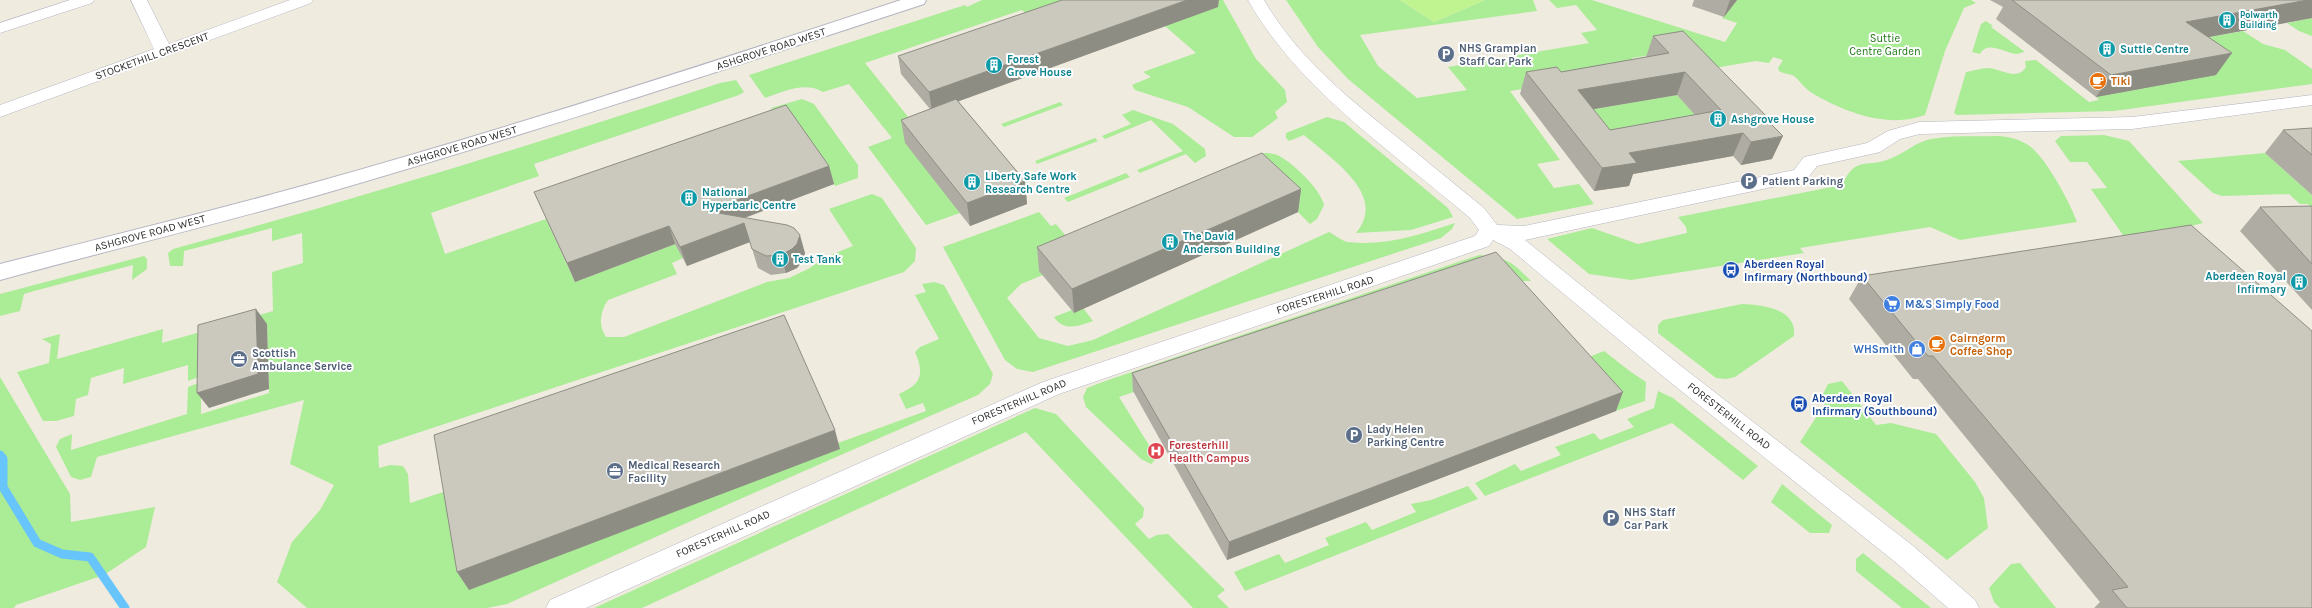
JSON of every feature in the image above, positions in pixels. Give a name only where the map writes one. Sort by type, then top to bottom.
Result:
[{"type":"street","points":[[0,28],[86,0]]},
{"type":"street","points":[[139,0],[164,52]]},
{"type":"street","name":"STOCKETHILL CRESCENT","points":[[0,111],[305,0]]},
{"type":"street","name":"ASHGROVE ROAD WEST","points":[[0,272],[309,191],[470,144],[618,99],[918,0]]},
{"type":"street","points":[[1256,0],[1268,23],[1297,58],[1339,98],[1478,213],[1485,221],[1489,230],[1524,233],[1800,175],[1812,160],[1873,148],[1894,135],[1919,128],[2132,124],[2312,100]]},
{"type":"street","name":"FORESTERHILL ROAD","points":[[559,608],[1015,402],[1185,341],[1482,241],[1489,230],[1517,244],[1680,377],[1903,553],[1966,608]]},
{"type":"green space","points":[[982,0],[1115,0],[1039,26],[1022,10],[865,63],[921,133],[960,213],[926,225],[868,147],[892,138],[849,84],[823,92],[809,87],[801,87],[765,98],[749,75],[965,5],[967,7]]},
{"type":"green space","points":[[1210,0],[1223,0],[1256,59],[1285,90],[1287,102],[1275,112],[1278,118],[1252,137],[1234,137],[1188,107],[1135,90],[1132,85],[1151,77],[1143,72],[1196,53],[1165,26]]},
{"type":"green space","name":"Suttie Centre Garden","points":[[1286,0],[1400,0],[1434,22],[1485,0],[1533,0],[1537,11],[1360,35],[1378,66],[1417,98],[1467,90],[1448,67],[1589,43],[1581,33],[1597,30],[1576,5],[1557,8],[1549,0],[1592,0],[1725,42],[1737,23],[1722,18],[1737,0],[1971,0],[1976,3],[1964,8],[1945,51],[1925,115],[1911,119],[1881,119],[1852,112],[1838,106],[1812,93],[1794,76],[1779,71],[1778,68],[1783,60],[1773,57],[1769,63],[1756,61],[1702,70],[1683,50],[1632,58],[1646,75],[1553,84],[1510,91],[1560,160],[1537,164],[1554,188],[1579,184],[1594,204],[1517,219],[1348,79],[1318,47]]},
{"type":"green space","points":[[1400,0],[1485,0],[1434,22]]},
{"type":"green space","points":[[2312,18],[2312,36],[2299,31],[2287,23]]},
{"type":"green space","points":[[1986,21],[1993,26],[1991,27],[2025,52],[2016,54],[1996,48],[1987,48],[1980,54],[1972,52],[1981,24]]},
{"type":"green space","points":[[2243,31],[2263,44],[2285,50],[2312,69],[2312,84],[2114,111],[1957,115],[1954,113],[1966,72],[1988,68],[2013,74],[2022,71],[2026,67],[2025,61],[2036,60],[2089,102],[2099,100],[2096,97],[2171,44]]},
{"type":"green space","points":[[736,80],[744,92],[739,95],[534,164],[539,176],[431,213],[445,254],[546,219],[575,282],[675,244],[683,258],[672,263],[677,274],[608,300],[603,309],[601,318],[603,332],[606,337],[624,337],[767,282],[789,278],[810,268],[823,258],[853,246],[829,209],[872,194],[882,198],[916,248],[915,261],[904,272],[378,446],[379,468],[390,465],[403,466],[408,474],[410,503],[452,489],[840,449],[838,443],[926,411],[923,403],[906,409],[899,394],[912,386],[919,378],[920,367],[915,352],[920,347],[939,339],[915,295],[926,292],[922,284],[934,282],[944,285],[993,374],[990,384],[978,395],[731,503],[507,604],[487,608],[307,608],[277,582],[292,542],[320,510],[334,485],[290,464],[304,400],[97,457],[91,477],[80,480],[71,477],[56,447],[60,439],[72,434],[71,450],[187,414],[188,387],[201,382],[201,414],[269,393],[267,324],[201,376],[188,381],[188,365],[123,384],[124,368],[91,378],[88,395],[76,399],[74,416],[56,421],[43,421],[17,372],[49,363],[51,344],[42,339],[60,334],[57,359],[163,329],[162,343],[273,311],[272,272],[303,263],[302,233],[272,241],[272,228],[184,251],[183,266],[170,266],[168,253],[173,249],[516,149],[720,83]]},
{"type":"green space","points":[[1677,95],[1712,133],[1603,153],[1571,113]]},
{"type":"green space","points":[[802,99],[814,104],[858,165],[858,178],[835,186],[791,124],[783,126],[771,108]]},
{"type":"green space","points":[[1060,102],[1063,105],[1004,127],[1001,124]]},
{"type":"green space","points":[[1133,110],[1173,124],[1205,149],[1206,156],[1195,163],[1186,154],[1140,173],[1137,170],[1183,151],[1151,120],[1105,139],[1102,136],[1131,124],[1122,115]]},
{"type":"green space","points":[[1327,117],[1344,122],[1448,208],[1453,217],[1411,230],[1356,233],[1364,219],[1365,205],[1361,191],[1352,178],[1341,166],[1304,135],[1289,141],[1286,138],[1286,133]]},
{"type":"green space","points":[[2104,135],[2129,141],[2203,223],[2163,233],[2136,254],[2091,189],[2107,188],[2087,162],[2070,162],[2055,141],[2061,136]]},
{"type":"green space","points":[[1999,136],[2025,143],[2042,158],[2056,180],[2077,222],[1960,240],[1930,227],[1800,248],[1804,253],[1631,280],[1589,274],[1547,239],[1592,228],[1638,244],[1687,233],[1686,227],[1678,217],[1842,185],[1852,169],[1863,164],[1884,161],[1892,158],[1926,140],[1956,137]]},
{"type":"green space","points":[[1095,138],[1098,141],[1037,164],[1035,161]]},
{"type":"green space","points":[[1263,153],[1270,153],[1281,157],[1307,178],[1313,185],[1324,205],[1317,219],[1310,224],[1298,212],[1040,271],[1043,275],[1021,284],[1007,298],[1039,338],[1068,346],[1093,340],[1329,232],[1348,242],[1375,243],[1403,238],[1455,223],[1452,229],[1441,238],[1033,372],[1017,369],[1005,360],[943,247],[1039,212],[1051,226],[1056,224],[1075,247],[1224,170]]},
{"type":"green space","points":[[2265,153],[2312,195],[2312,208],[2308,204],[2300,204],[2289,194],[2222,196],[2213,193],[2178,161]]},
{"type":"green space","points":[[1126,173],[1130,177],[1068,202],[1064,198]]},
{"type":"green space","points":[[1479,255],[1503,259],[1519,269],[1531,281],[1517,281],[1491,271],[1119,397],[1157,458],[1151,464],[1141,459],[1086,407],[1083,397],[1087,388]]},
{"type":"green space","points":[[144,256],[147,259],[147,269],[132,280],[133,265],[34,291],[24,294],[20,311],[0,316],[0,294]]},
{"type":"green space","points":[[1742,304],[1768,307],[1784,314],[1790,319],[1794,336],[1735,377],[1726,379],[1716,378],[1658,333],[1658,325],[1663,320]]},
{"type":"green space","points":[[1083,308],[1093,321],[1077,326],[1067,326],[1062,325],[1054,317],[1072,310],[1074,313]]},
{"type":"green space","points":[[1542,328],[1586,358],[1604,351],[1646,382],[1645,401],[1616,411]]},
{"type":"green space","points":[[0,377],[70,494],[71,522],[155,507],[146,547],[104,575],[16,605],[14,608],[0,608]]},
{"type":"green space","points":[[1842,381],[1876,425],[1891,423],[1936,434],[1975,482],[1984,498],[1988,528],[1947,560],[1800,442],[1828,399],[1822,396],[1828,384]]},
{"type":"green space","points":[[1658,391],[1673,398],[1758,466],[1743,480],[1672,423],[1485,496],[1475,483],[1515,464],[1521,471],[1561,455],[1555,447],[1594,433],[1600,440],[1634,427],[1627,419],[1654,408]]},
{"type":"green space","points":[[1035,408],[1056,414],[1144,508],[1143,517],[1135,524],[1149,539],[1157,535],[1168,534],[1225,590],[1217,596],[1229,608],[1193,608],[1026,432],[642,608],[594,608]]},
{"type":"green space","points":[[1782,484],[1832,525],[1829,533],[1810,533],[1771,502]]},
{"type":"green space","points":[[1468,486],[1478,499],[1245,591],[1234,572],[1279,554],[1285,563],[1329,545],[1325,538],[1366,522],[1372,530],[1416,512],[1411,504],[1431,500]]},
{"type":"green space","points":[[1863,553],[1931,608],[1902,608],[1856,571],[1856,559]]},
{"type":"green space","points":[[2020,563],[2056,608],[2000,608],[1994,602],[1989,588],[2011,564]]},
{"type":"building","points":[[1062,0],[1187,0],[929,92],[898,56]]},
{"type":"building","points":[[2012,0],[2308,0],[2186,22],[2232,53],[2111,75]]},
{"type":"building","points":[[1683,31],[1772,122],[1769,122],[1783,136],[1751,142],[1743,133],[1629,153],[1637,163],[1602,168],[1526,72],[1557,67],[1561,72],[1669,53],[1653,36]],"holes":[[[1685,72],[1721,110],[1610,130],[1578,90]]]},
{"type":"building","name":"Liberty Safe Work Research Centre","points":[[956,99],[1025,181],[967,203],[901,120]]},
{"type":"building","name":"National Hyperbaric Centre","points":[[786,105],[829,166],[707,211],[787,225],[794,228],[800,235],[797,244],[792,249],[781,255],[766,256],[752,249],[744,223],[680,247],[669,226],[567,263],[534,192]]},
{"type":"building","points":[[2312,128],[2312,155],[2283,130]]},
{"type":"building","points":[[1262,153],[1301,189],[1072,289],[1037,247]]},
{"type":"building","points":[[2312,206],[2312,264],[2260,207]]},
{"type":"building","name":"Aberdeen Royal Infirmary","points":[[2191,225],[2312,331],[2312,608],[2127,608],[2112,590],[2128,587],[1933,356],[1928,356],[1862,276]]},
{"type":"building","name":"Lady Helen Parking Centre","points":[[1496,252],[1623,392],[1229,542],[1132,373]]},
{"type":"building","points":[[256,309],[258,374],[197,393],[198,325]]},
{"type":"building","name":"Medical Research Facility","points":[[784,315],[835,430],[457,572],[434,435]]},
{"type":"waterway","points":[[0,455],[3,459],[3,487],[37,543],[62,554],[90,557],[125,608]]},
{"type":"place","name":"Polwarth Building","points":[[2227,20]]},
{"type":"place","name":"Suttie Centre","points":[[2107,49]]},
{"type":"place","name":"NHS Grampian Staff Car Park","points":[[1446,54]]},
{"type":"place","name":"Forest Grove House","points":[[994,65]]},
{"type":"place","name":"Tiki","points":[[2098,81]]},
{"type":"place","name":"Ashgrove House","points":[[1718,119]]},
{"type":"place","name":"Patient Parking","points":[[1749,181]]},
{"type":"place","name":"Liberty Safe Work Research Centre","points":[[972,182]]},
{"type":"place","name":"National Hyperbaric Centre","points":[[689,198]]},
{"type":"place","name":"The David Anderson Building","points":[[1170,242]]},
{"type":"place","name":"Test Tank","points":[[780,259]]},
{"type":"place","name":"Aberdeen Royal Infirmary (Northbound)","points":[[1731,270]]},
{"type":"place","name":"Aberdeen Royal Infirmary","points":[[2299,282]]},
{"type":"place","name":"M&S Simply Food","points":[[1892,304]]},
{"type":"place","name":"Cairngorm Coffee Shop","points":[[1937,344]]},
{"type":"place","name":"WHSmith","points":[[1917,349]]},
{"type":"place","name":"Scottish Ambulance Service","points":[[239,359]]},
{"type":"place","name":"Aberdeen Royal Infirmary (Southbound)","points":[[1799,404]]},
{"type":"place","name":"Lady Helen Parking Centre","points":[[1354,435]]},
{"type":"place","name":"Foresterhill Health Campus","points":[[1156,451]]},
{"type":"place","name":"Medical Research Facility","points":[[615,471]]},
{"type":"place","name":"NHS Staff Car Park","points":[[1611,518]]}]
